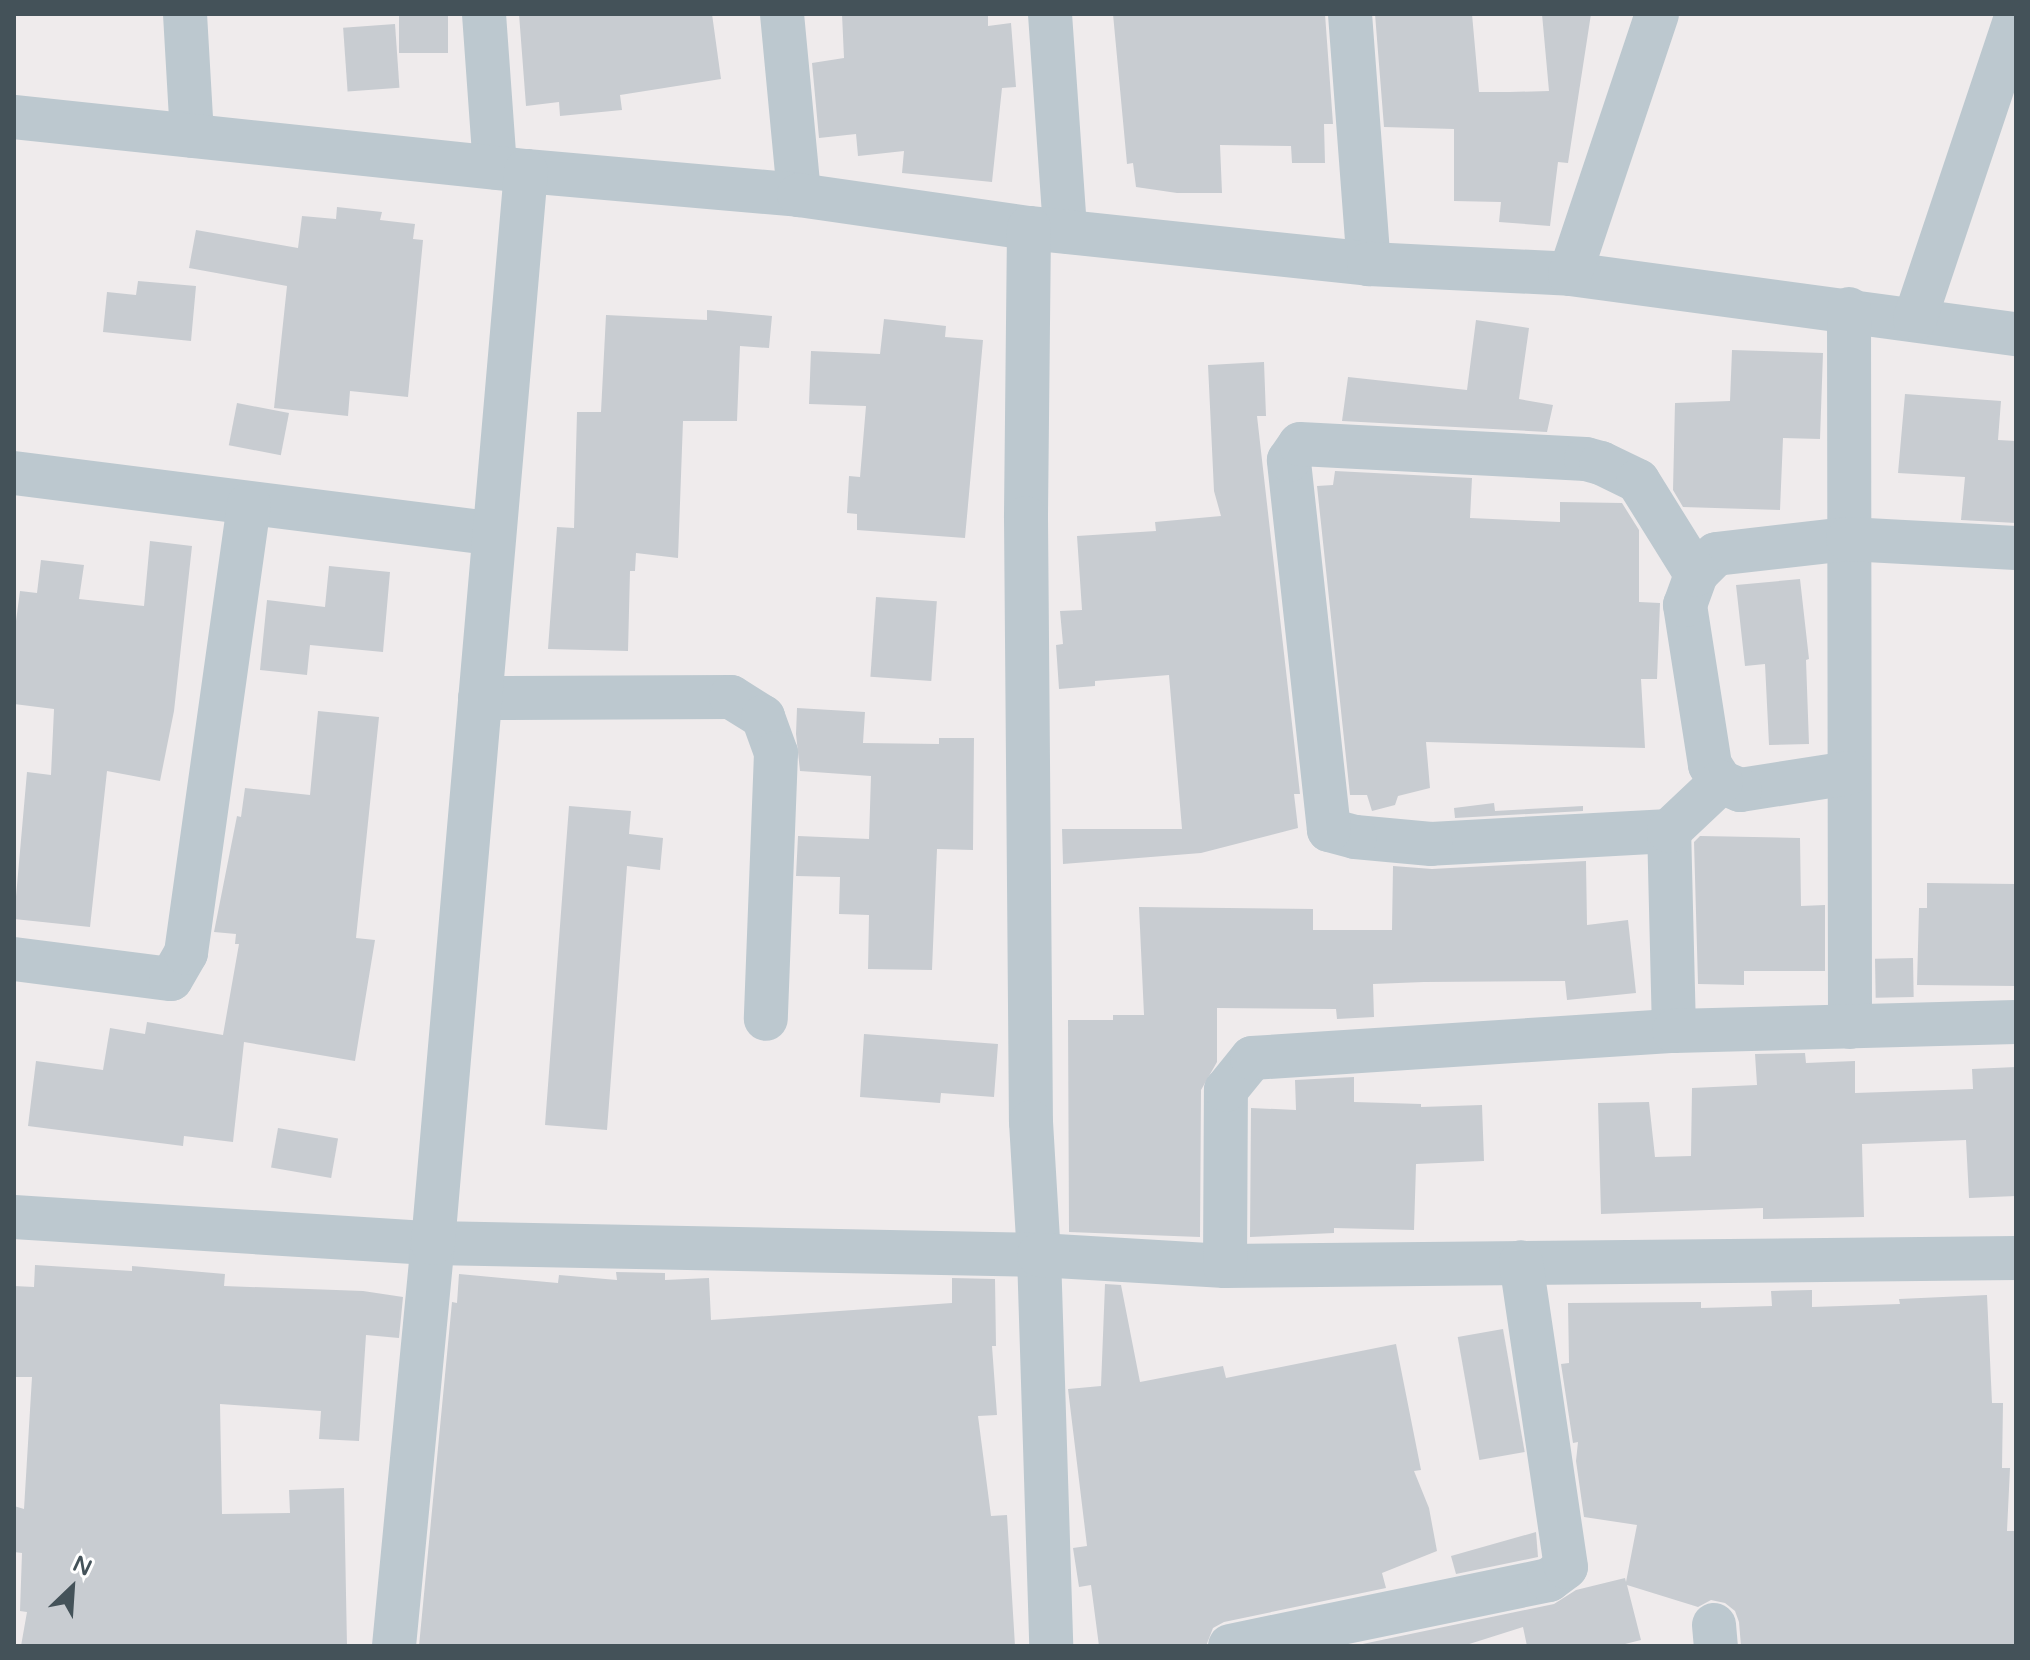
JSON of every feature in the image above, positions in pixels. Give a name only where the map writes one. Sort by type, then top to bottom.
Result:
[{"type":"street","points":[[185,14],[192,136]]},
{"type":"street","points":[[394,1646],[433,1243],[492,533],[511,169],[484,14]]},
{"type":"street","points":[[782,14],[799,195]]},
{"type":"street","points":[[1050,14],[1047,229],[1026,534],[1031,1106],[1039,1255],[1051,1646]]},
{"type":"street","points":[[1350,14],[1369,264]]},
{"type":"street","points":[[1570,274],[1657,14]]},
{"type":"street","points":[[1915,319],[2016,17]]},
{"type":"street","points":[[14,117],[511,169],[799,195],[1047,229],[1369,264],[1570,274],[1849,309],[2016,334]]},
{"type":"street","points":[[1849,309],[1850,1027]]},
{"type":"street","points":[[1696,574],[1638,481],[1601,463],[1586,459],[1300,444],[1289,460],[1329,830],[1355,837],[1431,844],[1669,831],[1721,782]]},
{"type":"street","points":[[14,473],[492,533]]},
{"type":"street","points":[[14,959],[171,979],[186,953],[249,504]]},
{"type":"street","points":[[1849,773],[1740,790],[1721,782],[1710,765],[1685,605],[1696,574],[1716,554],[1848,539],[2016,548]]},
{"type":"street","points":[[480,698],[731,697],[763,717],[776,753],[766,1019]]},
{"type":"street","points":[[1669,831],[1674,1031]]},
{"type":"street","points":[[1225,1266],[1226,1090],[1252,1058],[1674,1031],[2016,1022]]},
{"type":"street","points":[[14,1217],[433,1243],[1039,1255],[1225,1266],[2016,1258]]},
{"type":"street","points":[[1230,1646],[1549,1580],[1566,1567],[1521,1262]]},
{"type":"building","points":[[399,14],[448,14],[448,53],[399,53]]},
{"type":"building","points":[[519,14],[712,14],[721,79],[620,95],[622,110],[560,116],[559,102],[526,106]]},
{"type":"building","points":[[842,14],[988,14],[988,26],[1011,23],[1016,87],[1002,88],[992,182],[902,173],[904,151],[858,156],[856,134],[819,138],[812,63],[844,58]]},
{"type":"building","points":[[1113,14],[1325,14],[1333,124],[1324,124],[1325,163],[1292,163],[1291,146],[1220,145],[1222,193],[1177,193],[1136,187],[1133,163],[1127,164]]},
{"type":"building","points":[[1375,14],[1472,14],[1479,92],[1510,92],[1549,91],[1542,14],[1591,14],[1568,163],[1558,162],[1550,226],[1499,222],[1501,202],[1454,201],[1454,129],[1384,127]]},
{"type":"building","points":[[395,24],[399,88],[348,91],[343,28]]},
{"type":"building","points":[[337,207],[382,212],[380,220],[415,224],[413,239],[423,240],[408,397],[350,391],[348,416],[274,408],[287,286],[189,268],[196,230],[298,248],[302,216],[336,219]]},
{"type":"building","points":[[138,281],[196,286],[191,341],[103,332],[107,292],[136,295]]},
{"type":"building","points":[[707,310],[772,316],[769,348],[740,346],[737,421],[683,421],[678,558],[636,553],[635,571],[630,571],[628,651],[548,649],[557,527],[574,528],[577,412],[601,412],[606,315],[707,320]]},
{"type":"building","points":[[884,319],[946,326],[945,337],[983,340],[965,538],[857,530],[857,514],[847,513],[849,476],[860,477],[866,406],[809,404],[811,351],[880,354]]},
{"type":"building","points":[[1476,320],[1529,328],[1519,399],[1553,405],[1547,432],[1342,421],[1348,377],[1467,390]]},
{"type":"building","points":[[1732,350],[1823,353],[1820,439],[1783,438],[1780,510],[1683,507],[1673,490],[1675,403],[1730,401]]},
{"type":"building","points":[[1264,362],[1266,416],[1257,416],[1300,794],[1294,794],[1298,828],[1201,853],[1063,864],[1062,829],[1182,829],[1169,675],[1095,681],[1095,686],[1059,689],[1056,645],[1063,644],[1060,611],[1082,610],[1077,536],[1156,531],[1155,522],[1221,516],[1214,491],[1208,365]]},
{"type":"building","points":[[1905,394],[2001,401],[1998,440],[2016,441],[2016,523],[1961,520],[1965,477],[1898,473]]},
{"type":"building","points":[[237,403],[289,413],[281,455],[229,445]]},
{"type":"building","points":[[1335,471],[1472,478],[1470,518],[1560,522],[1560,502],[1622,503],[1639,530],[1639,602],[1660,603],[1657,679],[1641,679],[1645,748],[1426,742],[1430,788],[1398,796],[1395,805],[1372,811],[1367,795],[1350,795],[1317,486],[1333,485]]},
{"type":"building","points":[[150,541],[192,546],[174,711],[160,781],[107,771],[90,927],[14,919],[27,772],[51,775],[54,709],[14,704],[14,636],[20,591],[37,593],[41,560],[84,565],[79,599],[144,606]]},
{"type":"building","points":[[329,566],[390,572],[383,652],[310,645],[307,675],[260,670],[267,600],[325,607]]},
{"type":"building","points":[[1800,579],[1809,659],[1806,660],[1809,744],[1769,745],[1765,664],[1745,666],[1736,585]]},
{"type":"building","points":[[876,597],[937,601],[931,681],[870,677]]},
{"type":"building","points":[[797,708],[865,712],[863,743],[939,744],[939,738],[974,738],[973,850],[937,849],[932,970],[868,969],[869,915],[839,914],[840,877],[796,876],[798,836],[869,839],[871,776],[800,771]]},
{"type":"building","points":[[318,711],[379,717],[356,938],[375,940],[355,1061],[244,1042],[233,1142],[184,1136],[183,1146],[28,1126],[36,1061],[103,1070],[110,1028],[145,1034],[147,1022],[223,1035],[239,944],[235,944],[236,934],[214,932],[245,788],[310,795]]},
{"type":"building","points":[[1494,803],[1495,811],[1583,806],[1583,811],[1455,818],[1454,808]]},
{"type":"building","points":[[569,806],[631,811],[629,834],[663,838],[660,870],[627,866],[607,1130],[545,1125]]},
{"type":"building","points":[[1700,836],[1800,838],[1801,906],[1825,905],[1825,971],[1744,971],[1744,985],[1698,984],[1694,842]]},
{"type":"building","points":[[1586,861],[1587,925],[1628,920],[1636,993],[1567,1000],[1565,981],[1424,982],[1373,984],[1374,1017],[1337,1019],[1336,1009],[1217,1008],[1217,1062],[1201,1090],[1200,1237],[1069,1232],[1068,1020],[1113,1020],[1113,1015],[1144,1015],[1139,907],[1313,909],[1313,930],[1392,930],[1393,866],[1432,869]]},
{"type":"building","points":[[1927,883],[2016,884],[2016,986],[1917,985],[1919,908],[1927,908]]},
{"type":"building","points":[[1913,958],[1914,997],[1876,998],[1875,959]]},
{"type":"building","points":[[864,1034],[998,1044],[994,1097],[941,1093],[940,1103],[860,1097]]},
{"type":"building","points":[[1805,1053],[1806,1063],[1855,1061],[1855,1093],[1973,1089],[1972,1069],[2016,1067],[2016,1196],[1969,1198],[1966,1140],[1862,1144],[1864,1217],[1763,1219],[1763,1208],[1601,1214],[1598,1103],[1649,1102],[1655,1157],[1691,1156],[1692,1088],[1757,1085],[1755,1054]]},
{"type":"building","points":[[1354,1077],[1354,1102],[1421,1104],[1421,1107],[1482,1105],[1484,1161],[1416,1164],[1414,1230],[1334,1228],[1334,1233],[1250,1237],[1251,1108],[1296,1110],[1295,1080]]},
{"type":"building","points":[[278,1128],[338,1139],[331,1178],[271,1167]]},
{"type":"building","points":[[35,1265],[132,1271],[132,1266],[225,1274],[224,1286],[363,1291],[403,1297],[399,1338],[366,1335],[359,1441],[319,1439],[321,1411],[220,1404],[222,1514],[290,1513],[289,1490],[344,1488],[347,1646],[21,1646],[27,1612],[20,1611],[22,1553],[14,1552],[14,1506],[24,1509],[32,1377],[14,1377],[14,1286],[34,1287]]},
{"type":"building","points":[[616,1272],[665,1273],[665,1280],[709,1278],[711,1320],[952,1303],[952,1278],[995,1279],[996,1346],[992,1346],[997,1415],[978,1416],[991,1516],[1007,1515],[1015,1646],[419,1646],[452,1302],[457,1303],[459,1274],[558,1283],[559,1275],[617,1280]]},
{"type":"building","points":[[1105,1284],[1121,1285],[1140,1382],[1223,1366],[1226,1378],[1396,1344],[1421,1470],[1414,1471],[1429,1508],[1437,1551],[1382,1573],[1386,1588],[1224,1622],[1213,1628],[1206,1646],[1099,1646],[1091,1585],[1079,1587],[1073,1548],[1087,1546],[1068,1389],[1101,1386]]},
{"type":"building","points":[[1812,1290],[1812,1307],[1900,1304],[1899,1299],[1987,1295],[1992,1403],[2003,1403],[2002,1468],[2010,1468],[2007,1531],[2016,1531],[2016,1646],[1741,1646],[1735,1611],[1725,1603],[1711,1600],[1698,1607],[1627,1585],[1641,1640],[1617,1646],[1527,1646],[1523,1627],[1463,1646],[1353,1646],[1554,1604],[1576,1590],[1625,1578],[1626,1582],[1637,1525],[1584,1517],[1576,1461],[1578,1442],[1573,1443],[1561,1364],[1569,1363],[1568,1303],[1701,1302],[1701,1308],[1772,1306],[1771,1291]]},
{"type":"building","points":[[1503,1329],[1525,1452],[1479,1460],[1458,1337]]},
{"type":"building","points":[[1536,1532],[1538,1557],[1456,1574],[1451,1556]]}]
